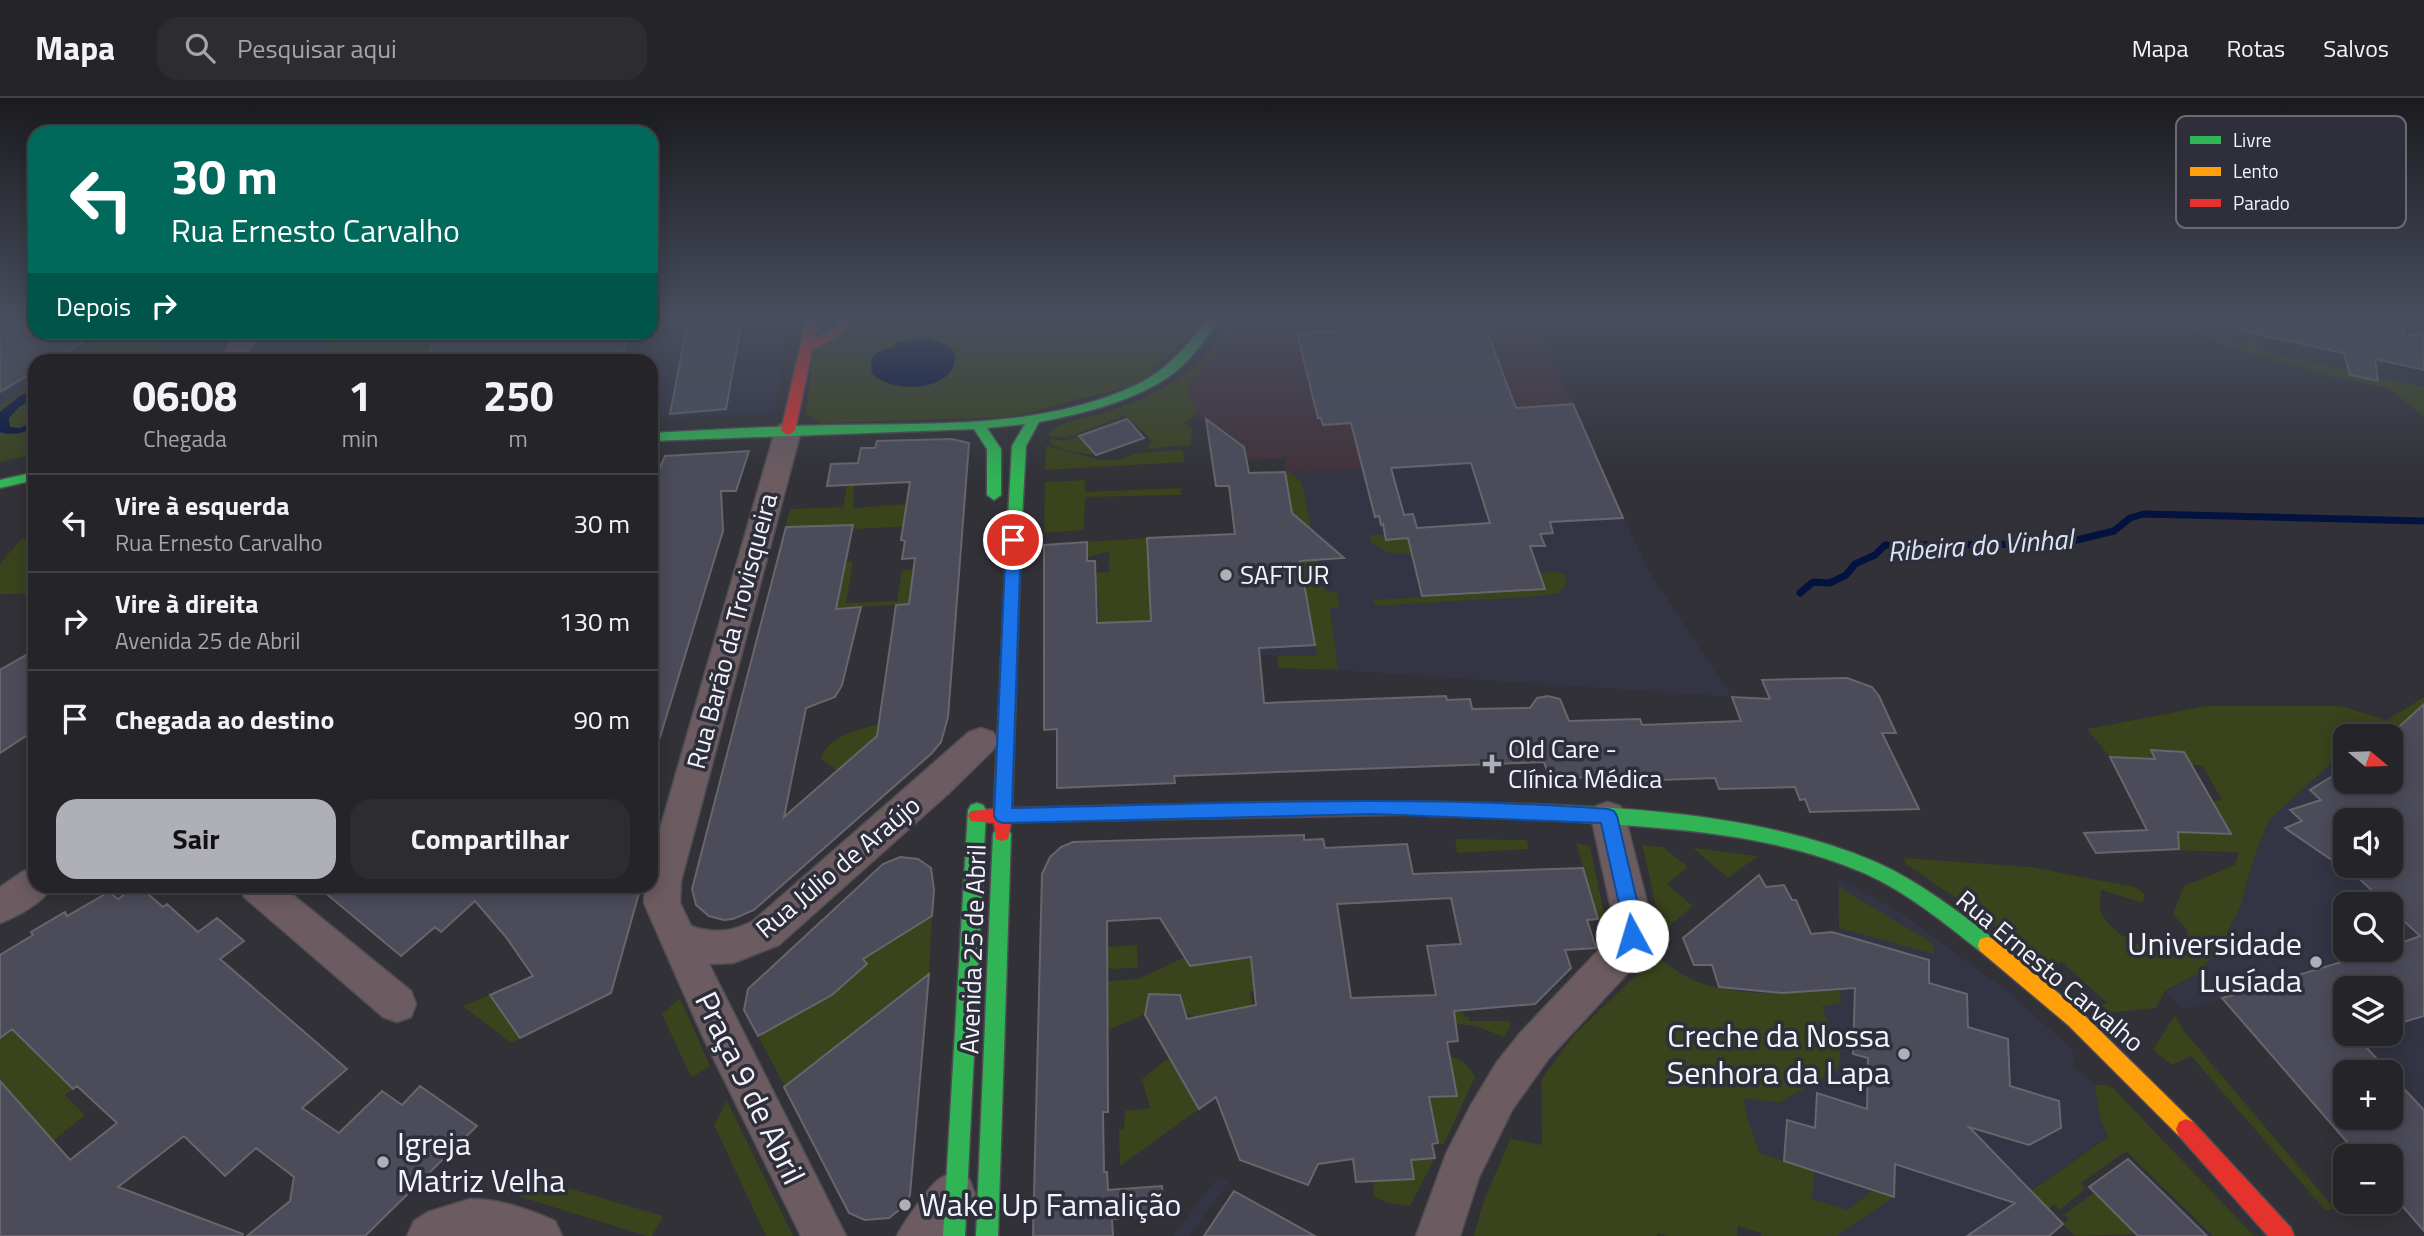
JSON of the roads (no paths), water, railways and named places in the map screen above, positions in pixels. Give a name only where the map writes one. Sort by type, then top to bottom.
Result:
[{"type":"main road","name":"Rua Barão da Trovisqueira","points":[[788,431],[800,374]]},
{"type":"main road","points":[[658,436],[979,426],[1087,407],[1143,387],[1161,374]]},
{"type":"main road","name":"Avenida 25 de Abril","points":[[987,1236],[1003,816],[1008,540],[1019,446],[1035,417]]},
{"type":"main road","points":[[979,426],[990,437],[994,447],[993,514]]},
{"type":"main road","points":[[995,479],[1016,477]]},
{"type":"main road","points":[[0,484],[28,478]]},
{"type":"main road","name":"Avenida 25 de Abril","points":[[954,1236],[978,791]]},
{"type":"main road","name":"Rua Ernesto Carvalho","points":[[977,817],[1374,807],[1548,812],[1669,820],[1759,832],[1845,857],[1898,883],[1972,933],[2018,969],[2110,1050],[2204,1145],[2283,1236]]},
{"type":"street","name":"Rua Barão da Trovisqueira","points":[[678,938],[662,903],[663,881],[788,431]]},
{"type":"street","name":"Rua Júlio de Araújo","points":[[678,938],[710,949],[731,948],[749,943],[766,933],[981,742]]},
{"type":"street","points":[[1438,1236],[1454,1186],[1500,1093],[1521,1061],[1625,950],[1632,936],[1633,922],[1608,816]]},
{"type":"street","points":[[0,907],[28,888]]},
{"type":"street","points":[[265,893],[397,1004]]},
{"type":"street","name":"Praça 9 de Abril","points":[[678,938],[716,1022],[824,1236]]},
{"type":"street","points":[[919,1236],[933,1223],[957,1190]]},
{"type":"street","points":[[429,1236],[457,1220],[471,1218],[540,1236]]},
{"type":"waterway","name":"Ribeira do Vinhal","points":[[1800,593],[1813,582],[1830,583],[1846,575],[1855,564],[1875,555],[1885,545],[2060,544],[2114,531],[2130,518],[2144,514],[2424,521]]},
{"type":"place","name":"SAFTUR","points":[[1226,575]]},
{"type":"place","name":"Old Care - Clínica Médica","points":[[1492,764]]},
{"type":"place","name":"Universidade Lusíada","points":[[2316,962]]},
{"type":"place","name":"Creche da Nossa Senhora da Lapa","points":[[1904,1054]]},
{"type":"place","name":"Igreja Matriz Velha","points":[[383,1162]]},
{"type":"place","name":"Wake Up Famalição","points":[[905,1205]]}]
